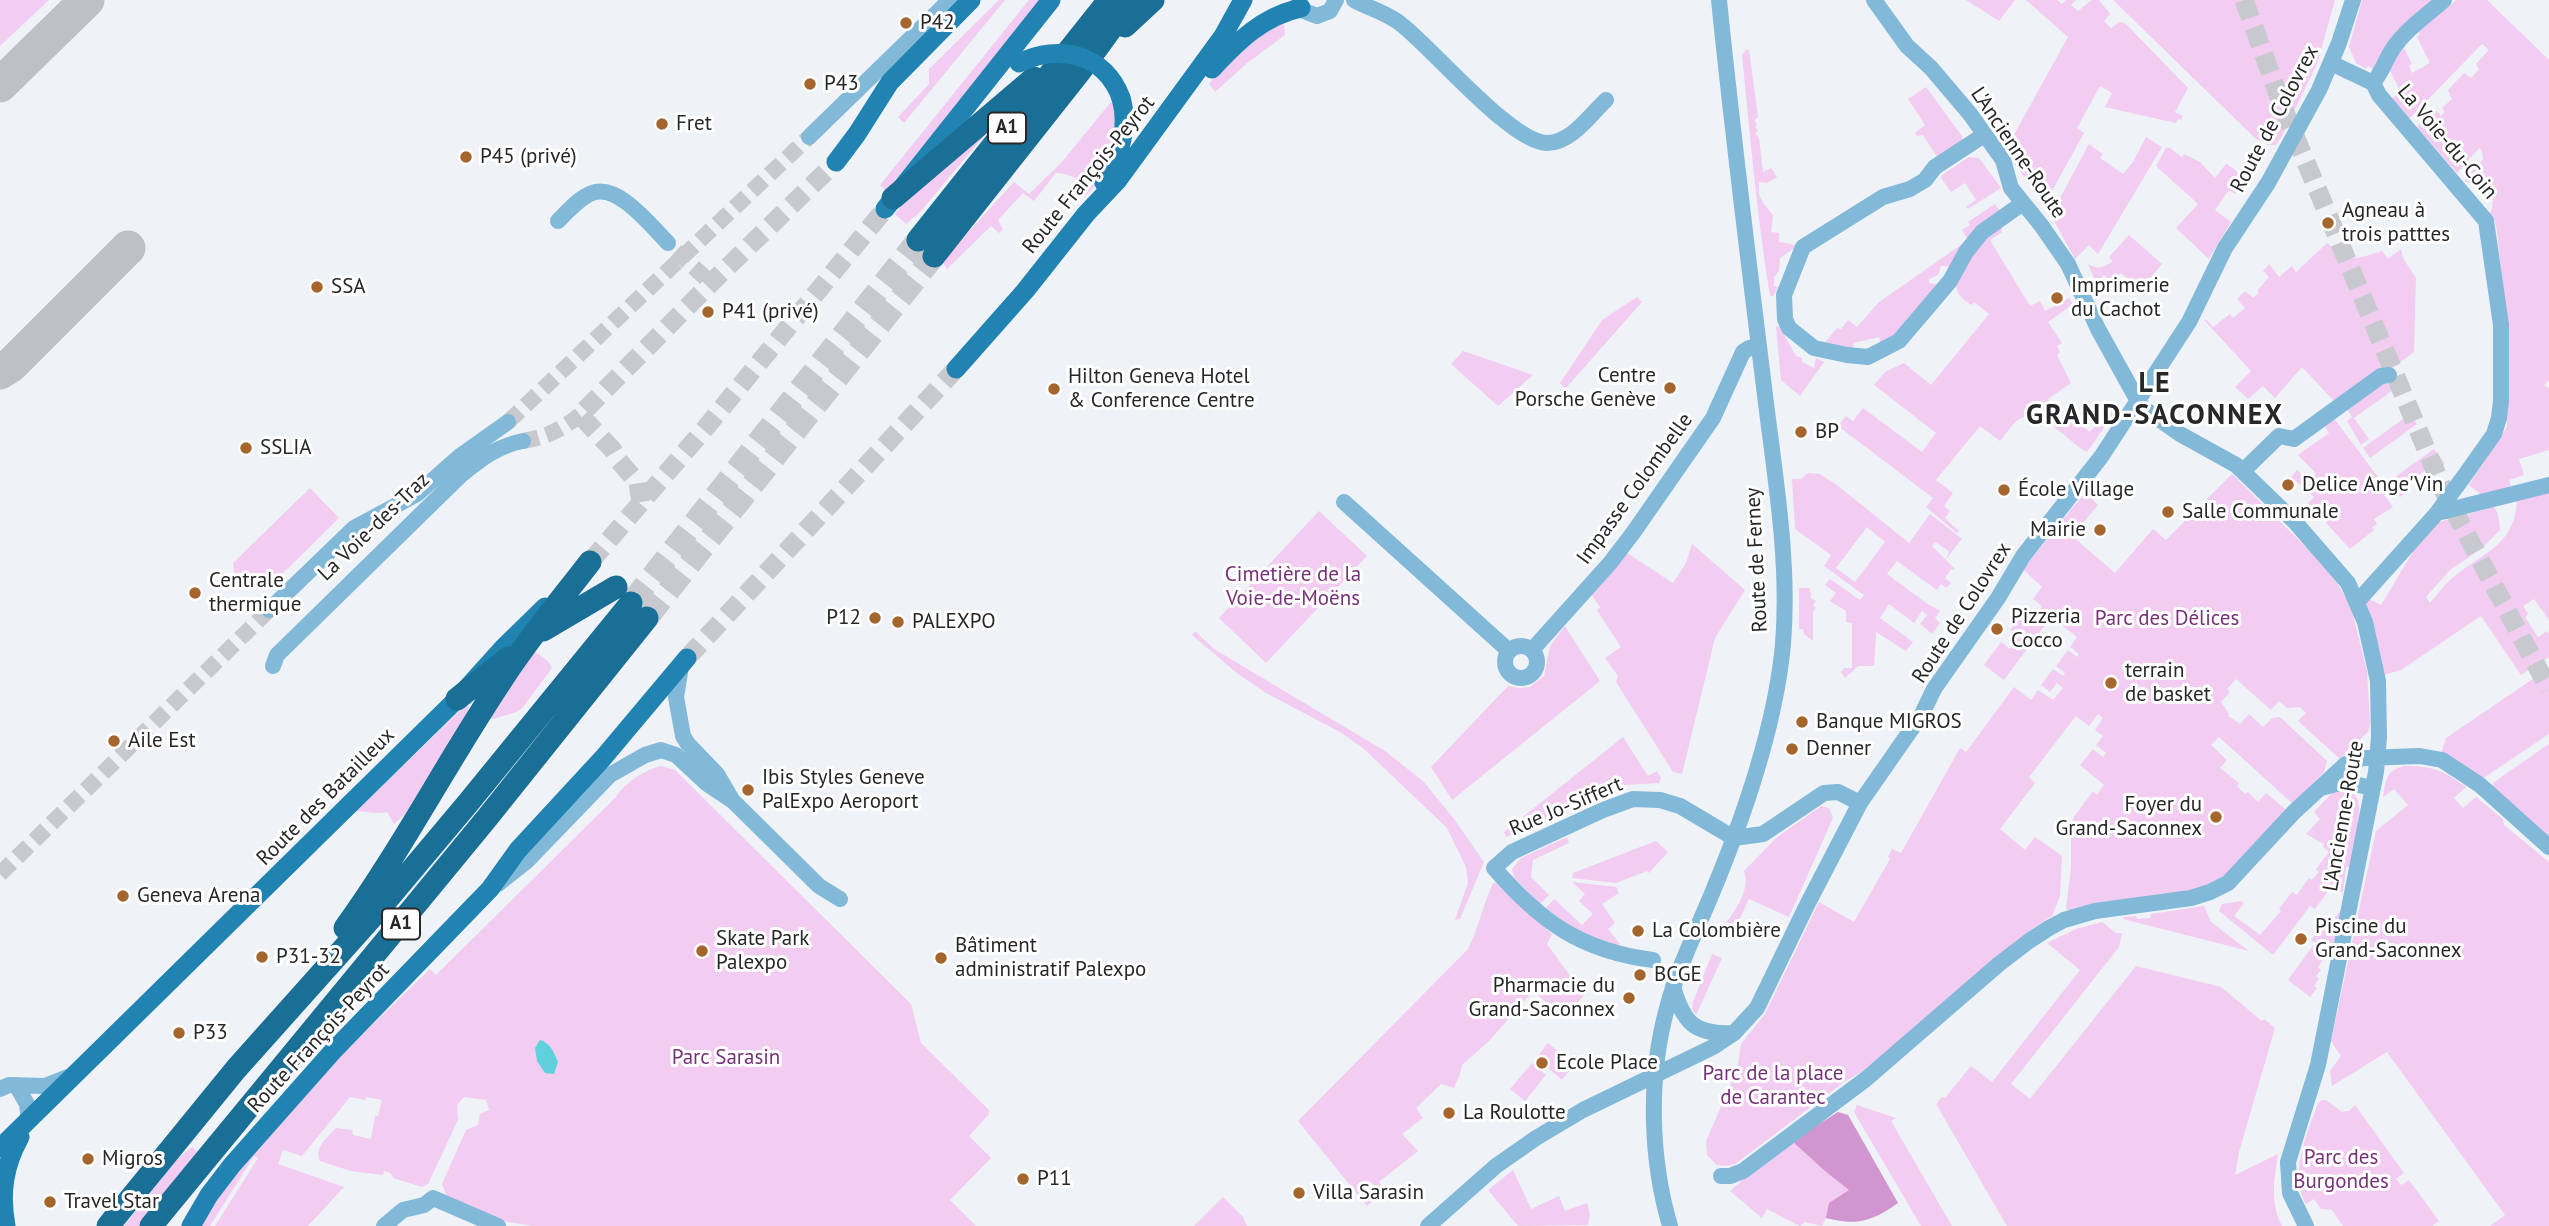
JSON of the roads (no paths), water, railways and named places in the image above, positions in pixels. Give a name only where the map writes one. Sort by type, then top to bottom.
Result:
[{"type":"highway","name":"A1","points":[[1103,8],[926,248],[1092,57],[1132,0]]},
{"type":"highway","points":[[1092,57],[1153,0]]},
{"type":"highway","points":[[889,203],[1021,90],[1103,8]]},
{"type":"highway","points":[[275,1024],[361,905],[500,681],[590,562]]},
{"type":"highway","name":"A1","points":[[108,1226],[275,1024],[379,909],[631,603]]},
{"type":"highway","name":"A1","points":[[151,1226],[470,839],[631,603]]},
{"type":"highway","points":[[457,699],[529,640],[631,603]]},
{"type":"main road","points":[[836,162],[890,82],[971,0]]},
{"type":"main road","points":[[889,203],[1051,0]]},
{"type":"main road","name":"Route François-Peyrot","points":[[956,369],[1025,290],[1086,214],[1118,180],[1223,36],[1243,0]]},
{"type":"main road","points":[[1157,129],[1235,44],[1254,28],[1300,4]]},
{"type":"main road","points":[[979,92],[1019,63],[1049,53],[1082,56],[1104,70],[1117,88],[1125,119],[1120,151],[1086,214]]},
{"type":"main road","name":"Route des Batailleux","points":[[0,1148],[457,699],[503,648],[590,562]]},
{"type":"main road","name":"Route François-Peyrot","points":[[191,1226],[209,1195],[333,1051],[490,889],[518,850],[603,758],[684,661]]},
{"type":"main road","points":[[6,1226],[1,1205],[2,1177],[29,1121]]},
{"type":"main road","points":[[180,1226],[209,1195]]},
{"type":"street","points":[[809,137],[950,0]]},
{"type":"street","name":"Route de Ferney","points":[[1670,1226],[1658,1167],[1655,1098],[1662,1030],[1673,987],[1734,838],[1768,730],[1778,689],[1784,615],[1781,540],[1718,0]]},
{"type":"street","name":"L'Ancienne-Route","points":[[1874,0],[1907,46],[1931,68],[2003,160],[2011,188],[2068,264],[2098,329],[2143,408],[2180,434],[2224,457],[2243,471],[2295,522],[2348,583],[2358,601],[2378,681],[2378,758],[2320,1054],[2288,1162],[2290,1193],[2306,1226]]},
{"type":"street","name":"Route de Colovrex","points":[[1428,1226],[1496,1166],[1535,1138],[1583,1110],[1713,1047],[1734,1033],[1757,1008],[1860,803],[1922,714],[1934,689],[1998,598],[2023,556],[2101,457],[2189,322],[2225,248],[2269,183],[2319,90],[2353,0]]},
{"type":"street","points":[[2373,83],[2402,38],[2444,0]]},
{"type":"street","points":[[1300,4],[1312,15],[1322,16],[1333,5],[1359,3],[1399,22],[1510,126],[1538,142],[1548,143],[1563,139],[1606,100]]},
{"type":"street","name":"La Voie-du-Coin","points":[[2331,63],[2373,83],[2379,95],[2489,227],[2501,325],[2499,418],[2494,434],[2437,513],[2358,601]]},
{"type":"street","points":[[1984,135],[1935,167],[1925,180],[1910,189],[1883,197],[1803,247],[1784,295],[1785,319],[1789,328],[1814,348],[1847,355],[1868,357],[1899,341],[1950,281],[1966,252],[1982,232],[2023,203]]},
{"type":"street","points":[[558,221],[582,198],[594,192],[605,191],[624,200],[668,243]]},
{"type":"street","name":"Impasse Colombelle","points":[[1344,502],[1509,652],[1505,660],[1507,671],[1515,678],[1525,678],[1536,668],[1536,657],[1532,650],[1610,563],[1633,533],[1713,418],[1743,352],[1759,346]]},
{"type":"street","points":[[2243,471],[2279,436],[2294,439],[2381,376],[2389,375]]},
{"type":"street","points":[[269,610],[354,528],[417,494],[474,446],[508,422]]},
{"type":"street","name":"La Voie-des-Traz","points":[[273,666],[276,655],[461,474],[491,451],[503,445],[523,441]]},
{"type":"street","points":[[2437,513],[2549,485]]},
{"type":"street","points":[[1509,652],[1522,646],[1532,650]]},
{"type":"street","name":"Route François-Peyrot","points":[[684,661],[676,697],[683,736],[717,774],[733,801]]},
{"type":"street","name":"Route François-Peyrot","points":[[490,889],[527,861],[610,775],[652,752],[667,751],[676,755],[706,783],[733,801],[819,886],[840,899]]},
{"type":"street","points":[[1721,1176],[1743,1171],[1866,1079],[1999,964],[2049,928],[2064,920],[2095,911],[2191,898],[2228,883],[2318,789],[2346,764],[2364,758],[2420,756],[2442,760],[2480,785],[2549,847]]},
{"type":"street","points":[[2318,789],[2344,782],[2373,788]]},
{"type":"street","points":[[1734,838],[1763,834],[1824,793],[1839,792],[1860,803]]},
{"type":"street","name":"Rue Jo-Siffert","points":[[1653,960],[1598,948],[1556,928],[1494,867],[1519,849],[1633,799],[1660,800],[1680,806],[1734,838]]},
{"type":"street","points":[[1673,987],[1679,1004],[1693,1026],[1707,1032],[1734,1033]]},
{"type":"street","points":[[8,1087],[45,1086],[72,1076]]},
{"type":"street","points":[[8,1087],[27,1104],[29,1121]]},
{"type":"street","points":[[384,1226],[403,1210],[424,1205],[433,1198],[490,1225]]},
{"type":"water","points":[[540,1040],[549,1046],[558,1062],[554,1074],[545,1073],[537,1061],[535,1048]]},
{"type":"tunnel","points":[[2244,0],[2282,105],[2445,494],[2549,689]]},
{"type":"tunnel","points":[[508,422],[809,137]]},
{"type":"tunnel","points":[[641,502],[638,483],[612,449],[580,415],[836,162]]},
{"type":"tunnel","points":[[590,562],[708,425],[885,209]]},
{"type":"tunnel","points":[[631,603],[918,240]]},
{"type":"tunnel","points":[[676,251],[711,283]]},
{"type":"tunnel","points":[[647,618],[934,256]]},
{"type":"tunnel","points":[[687,658],[956,369]]},
{"type":"tunnel","points":[[523,441],[553,432],[580,415]]},
{"type":"tunnel","points":[[0,874],[269,610]]},
{"type":"place","name":"P42","points":[[906,23]]},
{"type":"place","name":"P43","points":[[810,84]]},
{"type":"place","name":"Fret","points":[[662,124]]},
{"type":"place","name":"P45 (privé)","points":[[466,157]]},
{"type":"place","name":"Agneau à trois patttes","points":[[2328,223]]},
{"type":"place","name":"SSA","points":[[317,287]]},
{"type":"place","name":"Imprimerie du Cachot","points":[[2057,298]]},
{"type":"place","name":"P41 (privé)","points":[[708,312]]},
{"type":"place","name":"Centre Porsche Genève","points":[[1670,388]]},
{"type":"place","name":"Hilton Geneva Hotel & Conference Centre","points":[[1054,389]]},
{"type":"place","name":"BP","points":[[1801,432]]},
{"type":"place","name":"SSLIA","points":[[246,448]]},
{"type":"place","name":"Delice Ange'Vin","points":[[2288,485]]},
{"type":"place","name":"École Village","points":[[2004,490]]},
{"type":"place","name":"Salle Communale","points":[[2168,512]]},
{"type":"place","name":"Mairie","points":[[2100,530]]},
{"type":"place","name":"Centrale thermique","points":[[195,593]]},
{"type":"place","name":"P12","points":[[875,618]]},
{"type":"place","name":"PALEXPO","points":[[898,622]]},
{"type":"place","name":"Pizzeria Cocco","points":[[1997,629]]},
{"type":"place","name":"terrain de basket","points":[[2111,683]]},
{"type":"place","name":"Banque MIGROS","points":[[1802,722]]},
{"type":"place","name":"Aile Est","points":[[114,741]]},
{"type":"place","name":"Denner","points":[[1792,749]]},
{"type":"place","name":"Ibis Styles Geneve PalExpo Aeroport","points":[[748,790]]},
{"type":"place","name":"Foyer du Grand-Saconnex","points":[[2216,817]]},
{"type":"place","name":"Geneva Arena","points":[[123,896]]},
{"type":"place","name":"La Colombière","points":[[1638,931]]},
{"type":"place","name":"Piscine du Grand-Saconnex","points":[[2301,939]]},
{"type":"place","name":"Skate Park Palexpo","points":[[702,951]]},
{"type":"place","name":"P31-32","points":[[262,957]]},
{"type":"place","name":"Bâtiment administratif Palexpo","points":[[941,958]]},
{"type":"place","name":"BCGE","points":[[1640,975]]},
{"type":"place","name":"Pharmacie du Grand-Saconnex","points":[[1629,998]]},
{"type":"place","name":"P33","points":[[179,1033]]},
{"type":"place","name":"Ecole Place","points":[[1542,1063]]},
{"type":"place","name":"La Roulotte","points":[[1449,1113]]},
{"type":"place","name":"Migros","points":[[88,1159]]},
{"type":"place","name":"P11","points":[[1023,1179]]},
{"type":"place","name":"Villa Sarasin","points":[[1299,1193]]},
{"type":"place","name":"Travel Star","points":[[50,1202]]},
{"type":"district","name":"LE GRAND-SACONNEX","points":[[2155,400]]},
{"type":"park label","name":"Cimetière de la Voie-de-Moëns","points":[[1293,587]]},
{"type":"park label","name":"Parc des Délices","points":[[2167,619]]},
{"type":"park label","name":"Parc Sarasin","points":[[726,1058]]},
{"type":"park label","name":"Parc de la place de Carantec","points":[[1773,1086]]},
{"type":"park label","name":"Parc des Burgondes","points":[[2341,1170]]}]
